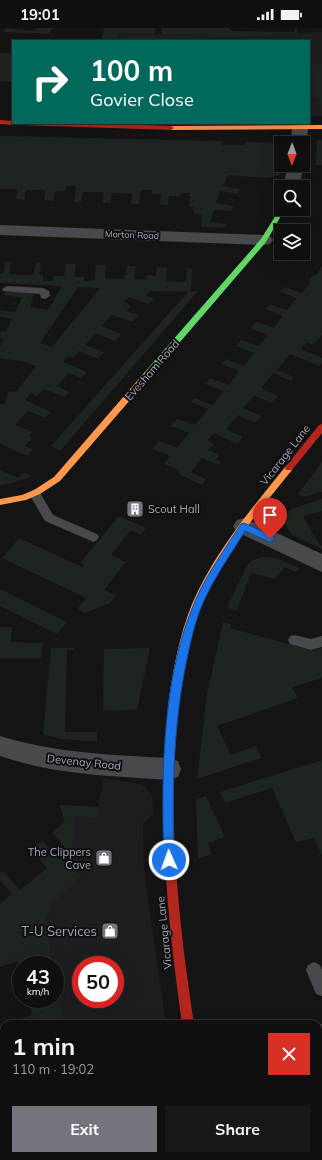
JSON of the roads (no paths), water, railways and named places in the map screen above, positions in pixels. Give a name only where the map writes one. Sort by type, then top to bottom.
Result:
[{"type":"main road","points":[[0,122],[12,123]]},
{"type":"main road","points":[[54,124],[154,127],[299,136],[322,128]]},
{"type":"main road","name":"Evesham Road","points":[[0,502],[35,494],[57,479],[264,240],[278,216]]},
{"type":"main road","name":"Vicarage Lane","points":[[187,1020],[179,960],[169,860],[167,813],[173,705],[185,642],[195,611],[206,586],[244,526],[322,427]]},
{"type":"street","name":"Morton Road","points":[[0,230],[264,240]]},
{"type":"street","points":[[244,526],[322,564]]},
{"type":"street","name":"Devenay Road","points":[[2,752],[81,763],[169,770]]},
{"type":"lane","points":[[7,289],[43,291],[45,296]]},
{"type":"lane","points":[[35,494],[49,518],[93,537]]},
{"type":"lane","points":[[295,640],[311,645],[322,641]]},
{"type":"lane","points":[[314,970],[322,988]]},
{"type":"place","name":"Scout Hall","points":[[135,509]]},
{"type":"place","name":"The Clippers Cave","points":[[104,858]]},
{"type":"place","name":"T-U Services","points":[[110,931]]}]
